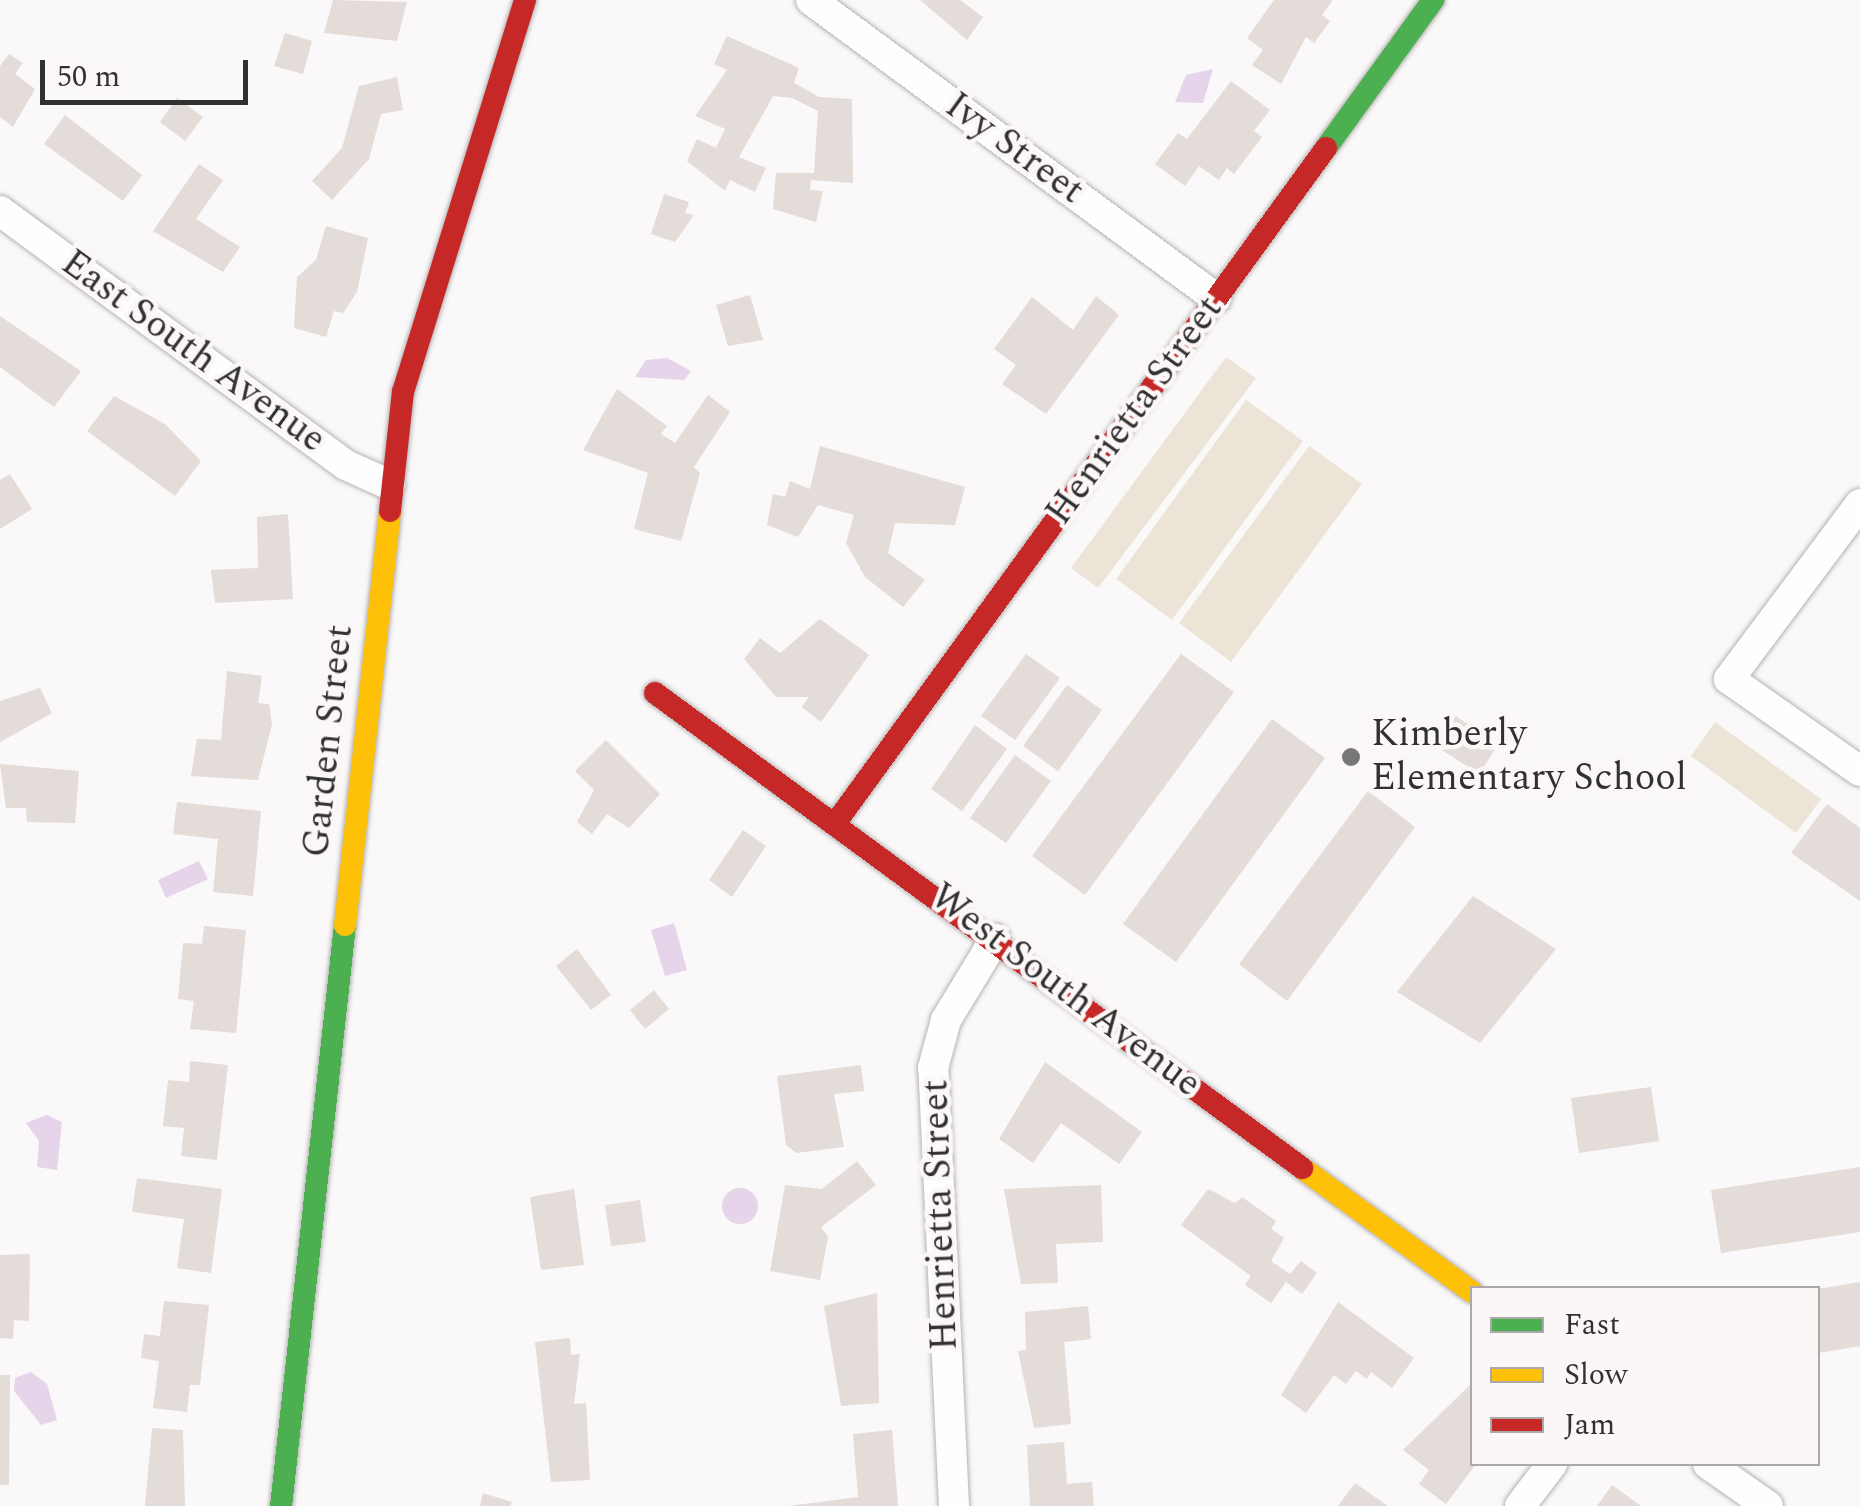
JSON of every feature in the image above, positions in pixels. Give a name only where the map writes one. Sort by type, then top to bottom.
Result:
[{"type":"street","name":"Garden Street","points":[[281,1506],[390,485],[415,346],[524,0]]},
{"type":"street","name":"Ivy Street","points":[[811,0],[1216,298]]},
{"type":"street","name":"Henrietta Street","points":[[837,821],[1433,0]]},
{"type":"street","name":"East South Avenue","points":[[0,211],[346,466],[390,485]]},
{"type":"street","points":[[1860,504],[1729,679],[1860,771]]},
{"type":"street","name":"West South Avenue","points":[[655,693],[837,821],[1470,1291]]},
{"type":"street","name":"Henrietta Street","points":[[954,1506],[933,1068],[946,1020],[995,939]]},
{"type":"street","points":[[1520,1506],[1550,1466]]},
{"type":"street","points":[[1711,1466],[1768,1506]]},
{"type":"shaded area","points":[[1213,69],[1203,103],[1175,102],[1186,75]]},
{"type":"shaded area","points":[[1226,357],[1256,378],[1098,588],[1071,568]]},
{"type":"shaded area","points":[[667,358],[691,371],[684,380],[635,377],[646,360]]},
{"type":"shaded area","points":[[1246,400],[1303,441],[1172,620],[1116,579]]},
{"type":"shaded area","points":[[1309,446],[1362,484],[1231,662],[1179,623]]},
{"type":"shaded area","points":[[1715,722],[1821,799],[1796,833],[1691,756]]},
{"type":"shaded area","points":[[199,861],[208,879],[166,898],[158,880]]},
{"type":"shaded area","points":[[674,923],[687,970],[665,976],[651,930]]},
{"type":"shaded area","points":[[47,1115],[62,1122],[57,1170],[37,1167],[39,1141],[26,1123]]},
{"type":"shaded area","points":[[740,1188],[753,1193],[758,1206],[753,1219],[740,1224],[727,1219],[722,1206],[727,1193]]},
{"type":"shaded area","points":[[31,1372],[47,1384],[57,1420],[41,1425],[14,1391],[15,1378]]},
{"type":"building","points":[[333,0],[407,2],[397,41],[324,33]]},
{"type":"building","points":[[920,0],[960,0],[983,17],[967,40]]},
{"type":"building","points":[[1274,0],[1333,0],[1322,15],[1330,21],[1314,43],[1306,37],[1281,84],[1252,65],[1263,50],[1247,38]]},
{"type":"building","points":[[285,33],[312,41],[303,74],[274,66]]},
{"type":"building","points":[[727,36],[799,68],[794,83],[819,97],[852,99],[853,183],[811,180],[810,190],[823,191],[816,222],[773,209],[776,173],[814,173],[818,111],[792,98],[773,96],[739,157],[766,168],[755,192],[730,180],[725,191],[687,161],[697,139],[716,148],[725,129],[695,116],[727,70],[714,64]]},
{"type":"building","points":[[9,54],[23,63],[15,74],[35,89],[13,127],[0,117],[0,66]]},
{"type":"building","points":[[397,77],[403,110],[381,114],[369,159],[332,200],[312,181],[342,148],[359,86]]},
{"type":"building","points":[[1231,81],[1270,110],[1254,131],[1262,137],[1234,174],[1227,168],[1219,180],[1199,166],[1185,186],[1155,164],[1178,133],[1187,139]]},
{"type":"building","points":[[177,98],[203,117],[185,141],[160,122]]},
{"type":"building","points":[[65,115],[142,175],[123,201],[44,144]]},
{"type":"building","points":[[199,164],[223,180],[196,219],[240,247],[223,272],[153,231]]},
{"type":"building","points":[[664,194],[689,202],[685,213],[694,215],[675,242],[651,234]]},
{"type":"building","points":[[326,226],[368,238],[357,292],[343,313],[334,311],[326,337],[294,328],[297,277],[316,260]]},
{"type":"building","points":[[750,295],[763,340],[728,346],[716,305]]},
{"type":"building","points":[[1096,296],[1119,315],[1046,414],[1002,384],[1016,365],[994,349],[1032,297],[1073,330]]},
{"type":"building","points":[[0,316],[81,371],[54,407],[0,367]]},
{"type":"building","points":[[617,389],[667,426],[661,434],[675,443],[708,395],[730,412],[694,467],[700,473],[681,541],[634,529],[648,473],[583,450]]},
{"type":"building","points":[[114,396],[165,424],[201,461],[175,496],[87,431]]},
{"type":"building","points":[[820,446],[965,487],[955,525],[895,523],[888,553],[925,580],[903,607],[865,577],[846,543],[854,515],[818,505],[798,537],[767,525],[773,494],[785,497],[790,481],[810,489]]},
{"type":"building","points":[[10,474],[32,509],[0,529],[0,480]]},
{"type":"building","points":[[288,514],[293,599],[215,603],[211,570],[258,568],[257,517]]},
{"type":"building","points":[[820,619],[869,655],[821,722],[802,707],[809,697],[776,697],[744,659],[760,638],[780,653]]},
{"type":"building","points":[[1026,654],[1060,678],[1015,740],[981,716]]},
{"type":"building","points":[[1181,654],[1234,692],[1085,895],[1032,856]]},
{"type":"building","points":[[227,671],[262,676],[258,703],[269,704],[272,724],[258,780],[191,776],[197,739],[221,740]]},
{"type":"building","points":[[1067,685],[1102,710],[1058,771],[1023,746]]},
{"type":"building","points":[[40,688],[52,713],[0,742],[0,701]]},
{"type":"building","points":[[1456,716],[1498,745],[1479,774],[1436,746]]},
{"type":"building","points":[[1272,719],[1325,758],[1176,962],[1123,924]]},
{"type":"building","points":[[975,725],[1007,749],[962,811],[931,789]]},
{"type":"building","points":[[606,740],[660,794],[629,828],[607,814],[592,834],[577,822],[594,790],[575,771]]},
{"type":"building","points":[[1015,755],[1051,781],[1006,843],[970,818]]},
{"type":"building","points":[[0,764],[79,771],[75,823],[27,822],[26,808],[6,808]]},
{"type":"building","points":[[1368,791],[1415,827],[1287,1001],[1239,964]]},
{"type":"building","points":[[177,802],[261,811],[253,896],[213,892],[218,839],[173,834]]},
{"type":"building","points":[[1827,804],[1860,828],[1860,901],[1791,853]]},
{"type":"building","points":[[743,830],[766,846],[732,897],[709,880]]},
{"type":"building","points":[[1473,896],[1556,949],[1480,1043],[1397,992]]},
{"type":"building","points":[[204,926],[246,930],[236,1033],[190,1029],[194,1001],[178,999],[183,943],[202,944]]},
{"type":"building","points":[[577,949],[611,995],[591,1010],[556,966]]},
{"type":"building","points":[[654,990],[669,1009],[645,1029],[630,1010]]},
{"type":"building","points":[[190,1061],[228,1065],[217,1160],[181,1156],[184,1128],[163,1126],[168,1080],[189,1082]]},
{"type":"building","points":[[1045,1062],[1142,1132],[1119,1164],[1061,1123],[1033,1163],[999,1139]]},
{"type":"building","points":[[861,1065],[864,1091],[834,1094],[844,1147],[796,1153],[786,1145],[777,1076]]},
{"type":"building","points":[[1651,1087],[1659,1141],[1579,1153],[1571,1098]]},
{"type":"building","points":[[857,1161],[876,1185],[821,1227],[828,1237],[820,1280],[770,1271],[785,1185],[822,1189]]},
{"type":"building","points":[[1860,1167],[1860,1232],[1721,1253],[1711,1190]]},
{"type":"building","points":[[137,1178],[222,1189],[211,1273],[177,1268],[184,1219],[132,1212]]},
{"type":"building","points":[[1101,1185],[1103,1242],[1056,1244],[1058,1283],[1021,1284],[1004,1189]]},
{"type":"building","points":[[574,1189],[584,1265],[541,1270],[530,1197]]},
{"type":"building","points":[[1208,1189],[1235,1203],[1242,1197],[1276,1221],[1271,1229],[1284,1238],[1271,1261],[1290,1274],[1301,1261],[1317,1273],[1302,1294],[1286,1282],[1271,1303],[1245,1285],[1251,1276],[1181,1225]]},
{"type":"building","points":[[640,1200],[646,1242],[611,1246],[605,1205]]},
{"type":"building","points":[[30,1254],[29,1321],[14,1320],[13,1339],[0,1338],[0,1255]]},
{"type":"building","points":[[1860,1282],[1860,1346],[1820,1353],[1820,1289]]},
{"type":"building","points":[[877,1293],[879,1403],[841,1406],[824,1306]]},
{"type":"building","points":[[164,1301],[209,1305],[200,1385],[190,1385],[187,1412],[153,1408],[159,1361],[141,1358],[144,1334],[160,1336]]},
{"type":"building","points":[[1338,1302],[1414,1358],[1392,1388],[1371,1372],[1367,1379],[1356,1371],[1346,1384],[1334,1375],[1306,1413],[1281,1395]]},
{"type":"building","points":[[1088,1306],[1091,1339],[1064,1342],[1071,1424],[1034,1428],[1018,1351],[1026,1350],[1025,1312]]},
{"type":"building","points":[[570,1338],[571,1355],[580,1354],[574,1404],[586,1403],[590,1480],[551,1482],[535,1342]]},
{"type":"building","points":[[0,1375],[10,1375],[9,1485],[0,1485]]},
{"type":"building","points":[[1470,1385],[1470,1466],[1474,1466],[1446,1504],[1419,1484],[1429,1470],[1403,1450]]},
{"type":"building","points":[[152,1428],[183,1430],[185,1506],[145,1506]]},
{"type":"building","points":[[892,1430],[898,1506],[788,1506],[858,1497],[853,1434]]},
{"type":"building","points":[[1064,1442],[1067,1484],[1092,1482],[1094,1506],[1030,1506],[1027,1445]]},
{"type":"building","points":[[1355,1483],[1388,1506],[1338,1506]]},
{"type":"building","points":[[1612,1485],[1641,1506],[1597,1506]]},
{"type":"building","points":[[483,1493],[512,1502],[510,1506],[480,1506]]},
{"type":"traffic: fast","points":[[1326,148],[1433,0]]},
{"type":"traffic: fast","points":[[281,1506],[345,925]]},
{"type":"traffic: slow","points":[[345,925],[390,511]]},
{"type":"traffic: slow","points":[[1302,1168],[1470,1291]]},
{"type":"traffic: jam","points":[[390,511],[403,392],[525,0]]},
{"type":"traffic: jam","points":[[837,821],[1326,148]]},
{"type":"traffic: jam","points":[[655,693],[1302,1168]]},
{"type":"place","name":"Kimberly Elementary School","points":[[1351,757]]}]
